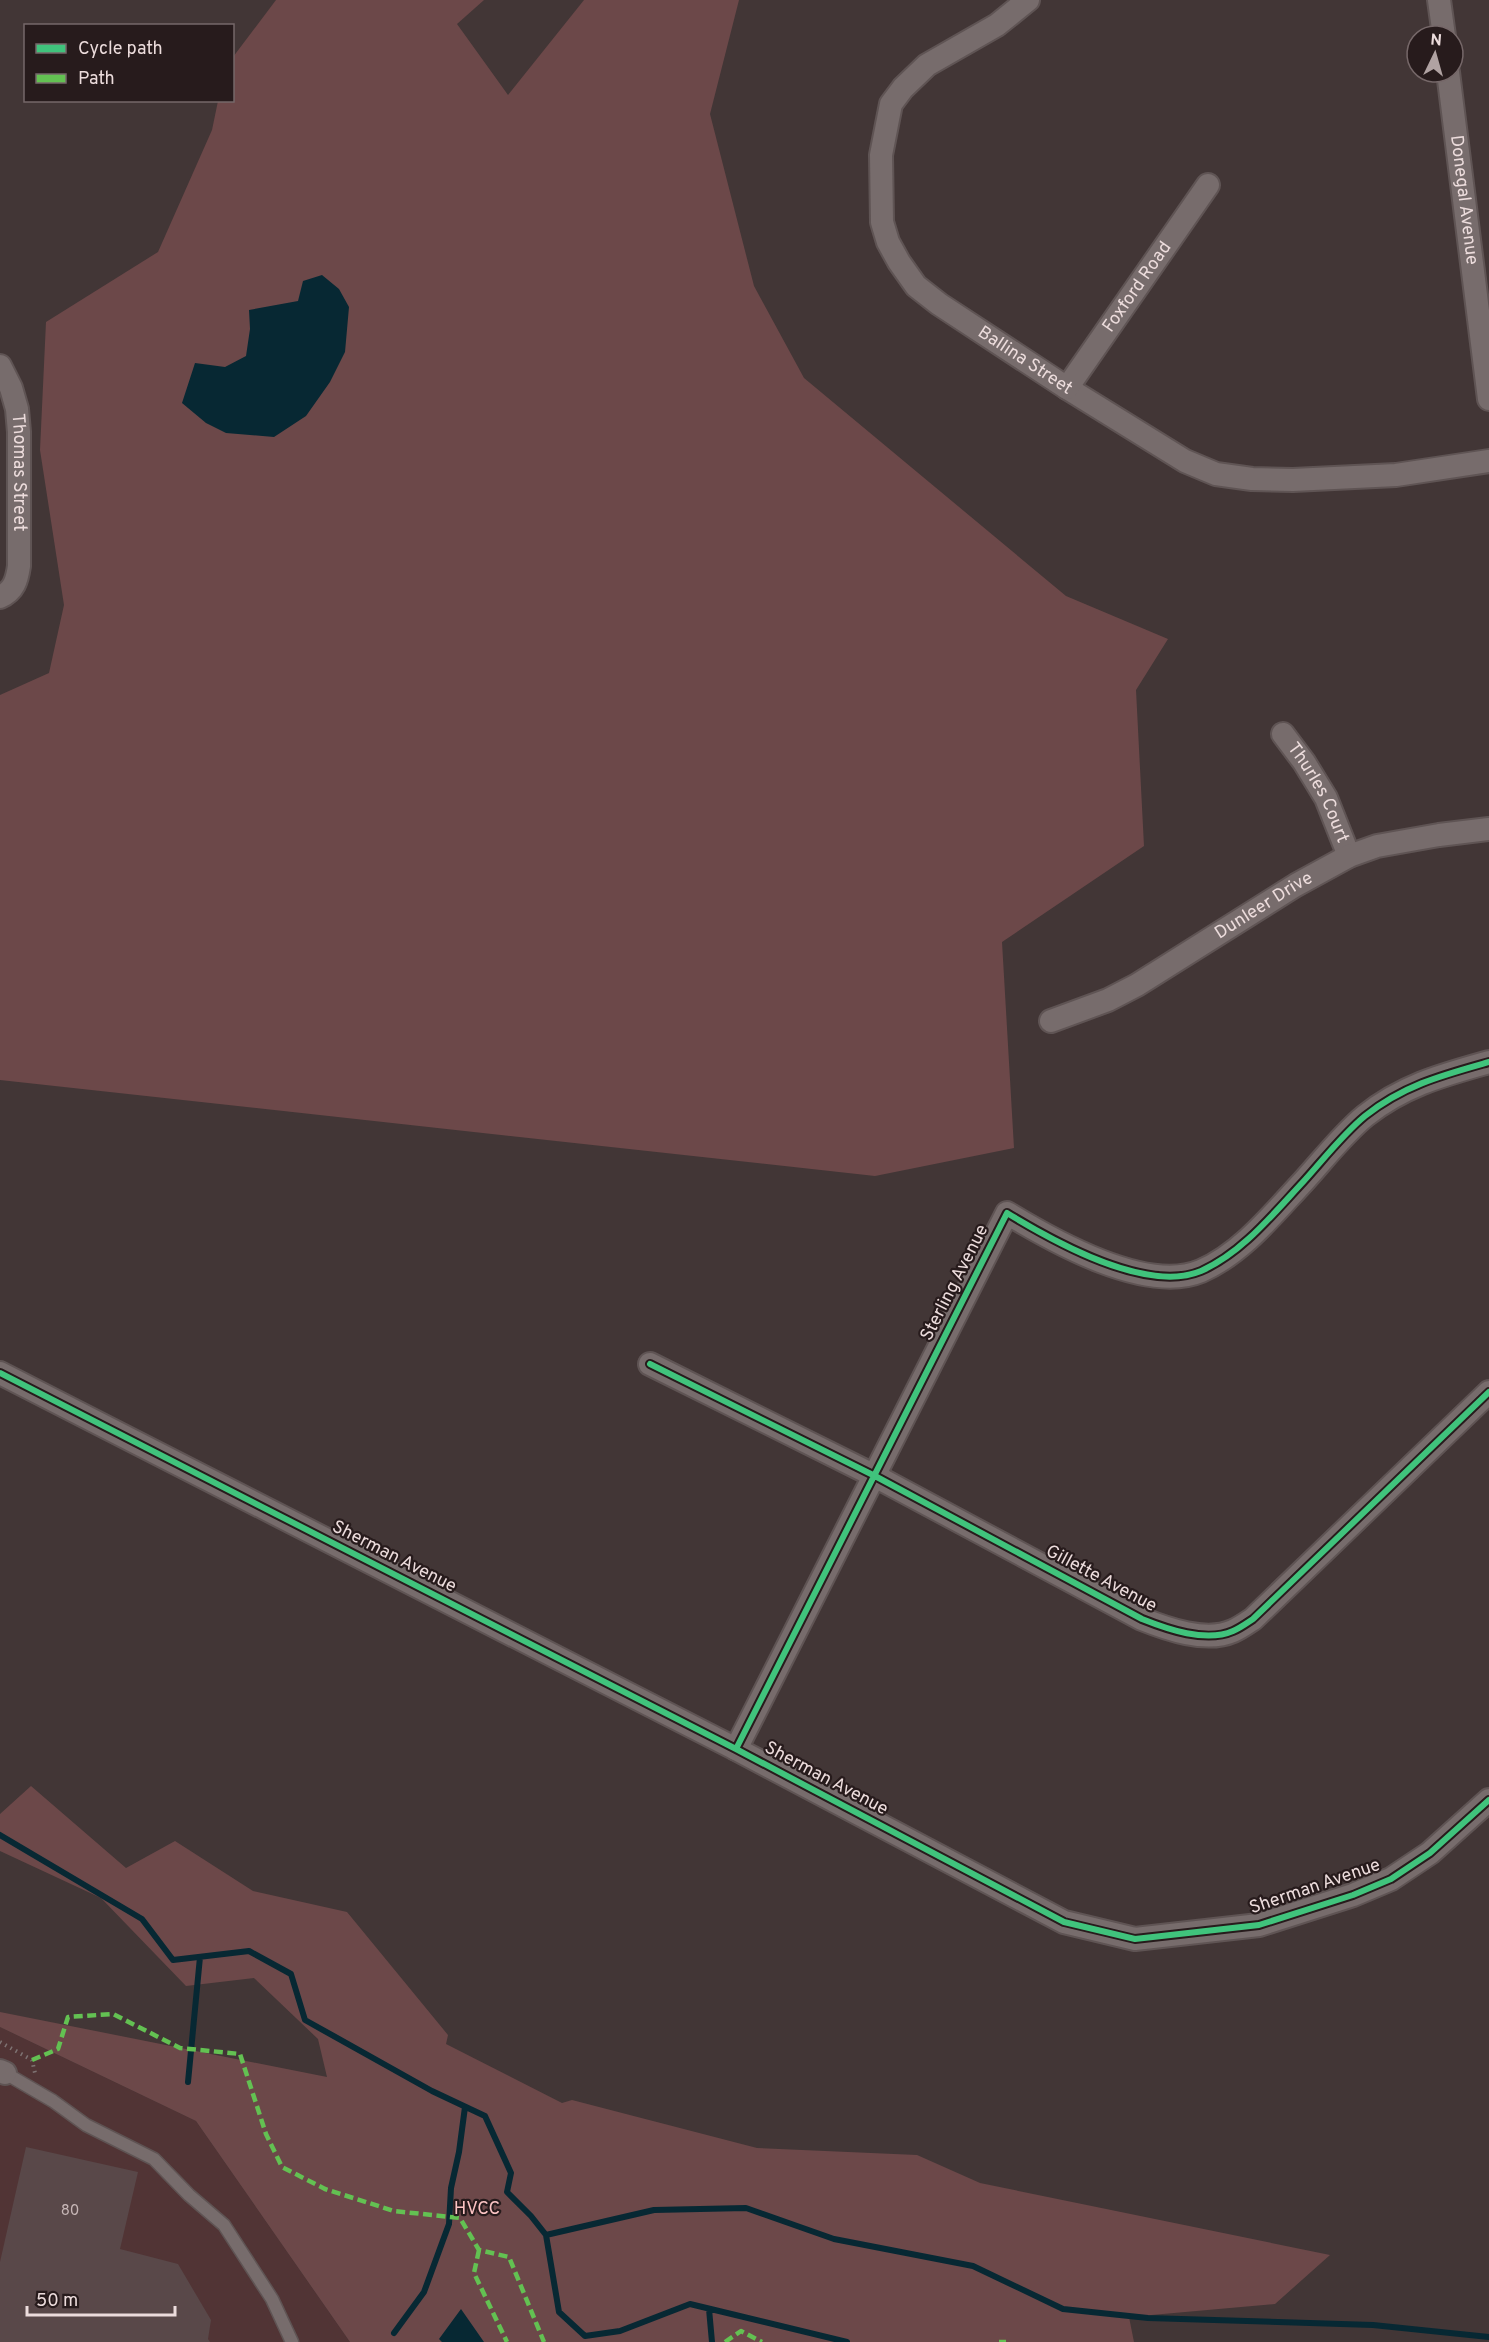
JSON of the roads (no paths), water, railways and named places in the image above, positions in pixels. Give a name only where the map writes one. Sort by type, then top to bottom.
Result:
[{"type":"street","name":"Ballina Street","points":[[1028,0],[997,25],[927,65],[903,88],[891,104],[881,155],[882,222],[888,242],[898,262],[916,286],[939,304],[1067,388],[1185,461],[1216,474],[1252,479],[1293,480],[1396,475],[1489,461]]},
{"type":"street","points":[[1439,0],[1442,24]]},
{"type":"street","name":"Donegal Avenue","points":[[1450,84],[1489,399]]},
{"type":"street","name":"Foxford Road","points":[[1067,388],[1208,185]]},
{"type":"street","name":"Thomas Street","points":[[0,366],[11,388],[17,409],[19,432],[20,566],[9,590]]},
{"type":"street","name":"Thurles Court","points":[[1283,734],[1304,762],[1326,798],[1349,856]]},
{"type":"street","name":"Dunleer Drive","points":[[1051,1021],[1107,1000],[1137,985],[1296,885],[1349,856],[1377,846],[1439,834],[1489,829]]},
{"type":"street","name":"Sterling Avenue","points":[[736,1749],[1007,1213],[1113,1267],[1163,1277],[1199,1272],[1220,1260],[1257,1231],[1364,1117],[1402,1090],[1432,1078],[1489,1062]]},
{"type":"street","name":"Gillette Avenue","points":[[650,1364],[875,1476],[1142,1619],[1172,1631],[1214,1635],[1232,1632],[1253,1619],[1489,1392]]},
{"type":"street","name":"Sherman Avenue","points":[[0,1374],[736,1749],[1064,1922],[1135,1940],[1259,1925],[1353,1895],[1391,1879],[1430,1853],[1489,1800]]},
{"type":"lane","points":[[2,2072],[53,2101],[86,2125],[154,2159],[189,2195],[224,2225],[272,2299],[292,2342]]},
{"type":"water","points":[[322,275],[339,289],[349,307],[345,352],[330,382],[306,416],[274,437],[226,433],[206,423],[182,403],[195,363],[225,367],[246,356],[250,329],[249,310],[298,301],[303,281]]},
{"type":"water","points":[[461,2309],[484,2342],[442,2342],[439,2339]]},
{"type":"waterway","points":[[0,1835],[142,1919],[173,1960],[249,1951],[291,1974],[305,2020],[432,2091],[485,2116],[511,2173],[507,2192],[546,2235],[559,2312],[585,2336],[620,2331],[690,2304],[847,2342]]},
{"type":"waterway","points":[[188,2082],[200,1957]]},
{"type":"waterway","points":[[394,2333],[424,2292],[449,2224],[451,2188],[465,2107]]},
{"type":"waterway","points":[[546,2235],[654,2210],[746,2208],[834,2239],[973,2266],[1063,2309],[1148,2318],[1373,2325],[1489,2337]]},
{"type":"waterway","points":[[709,2309],[712,2342]]},
{"type":"park label","name":"HVCC","points":[[477,2209]]}]
